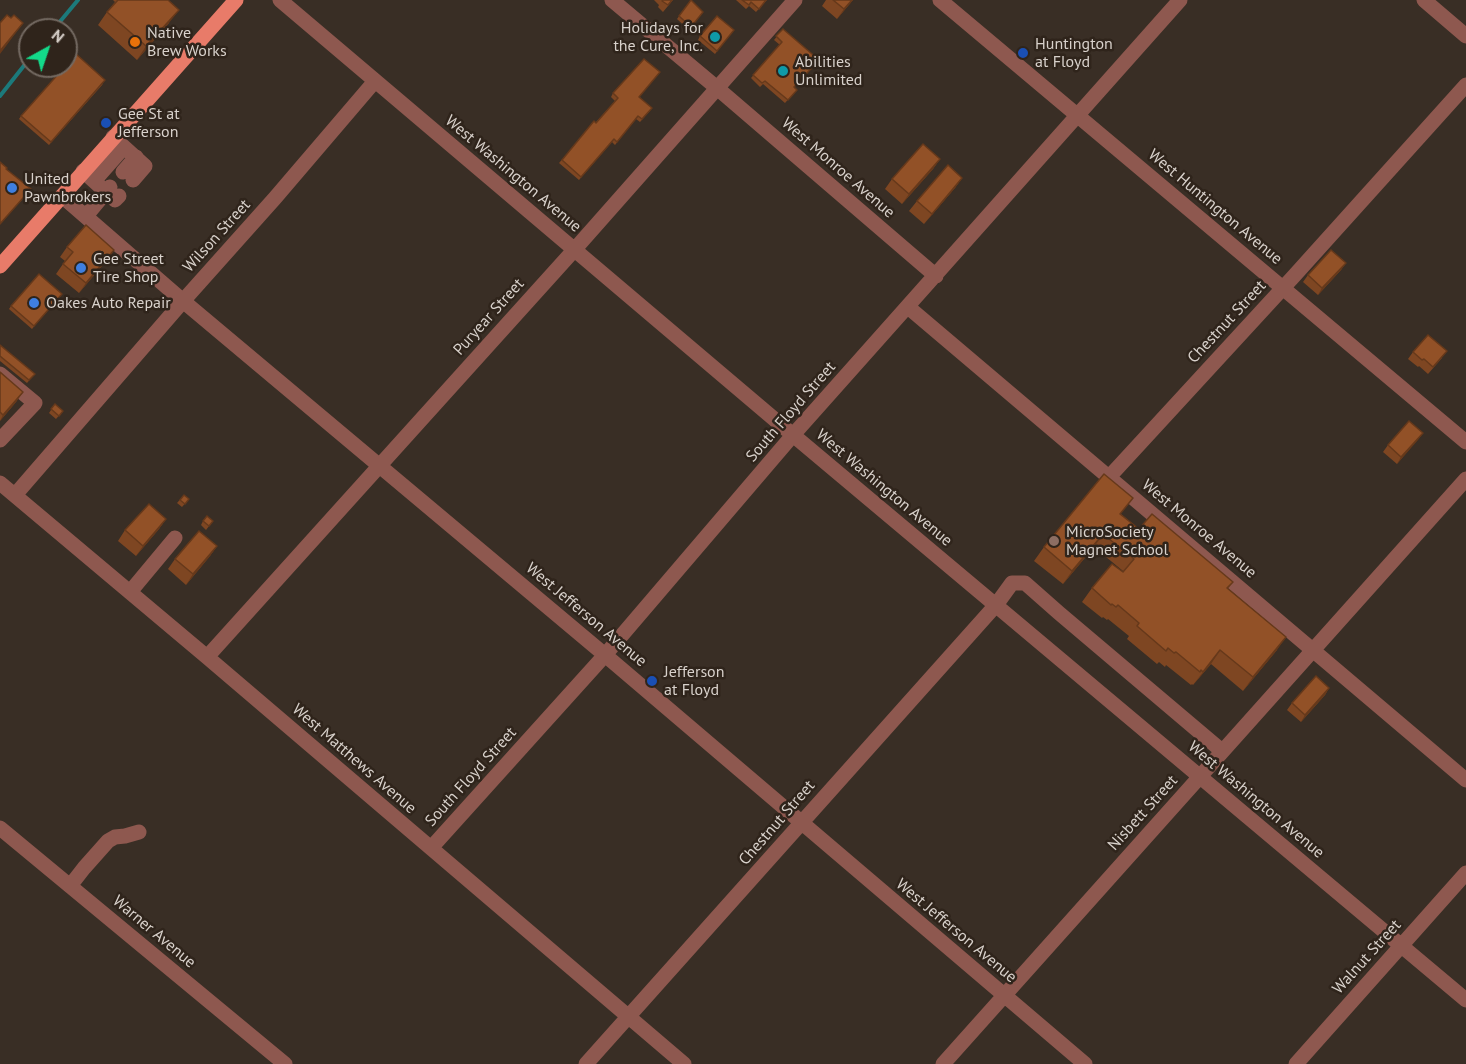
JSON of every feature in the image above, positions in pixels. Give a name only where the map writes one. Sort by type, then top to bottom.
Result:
[{"type":"main road","points":[[0,266],[62,196],[124,147],[236,0]]},
{"type":"street","name":"West Washington Avenue","points":[[280,0],[793,435],[1466,1000]]},
{"type":"street","name":"West Monroe Avenue","points":[[612,0],[936,276]]},
{"type":"street","name":"Puryear Street","points":[[207,657],[795,0]]},
{"type":"street","name":"West Huntington Avenue","points":[[940,0],[1466,442]]},
{"type":"street","name":"South Floyd Street","points":[[431,848],[605,655],[793,435],[1180,0]]},
{"type":"street","points":[[1424,0],[1466,36]]},
{"type":"street","name":"Wilson Street","points":[[15,495],[375,81]]},
{"type":"street","name":"Chestnut Street","points":[[1110,477],[1466,85]]},
{"type":"street","points":[[124,147],[146,165],[128,176]]},
{"type":"street","points":[[86,216],[112,192],[89,176]]},
{"type":"street","name":"West Jefferson Avenue","points":[[62,196],[1085,1064]]},
{"type":"street","name":"West Monroe Avenue","points":[[908,307],[1466,780]]},
{"type":"street","points":[[0,374],[34,403],[0,440]]},
{"type":"street","name":"Nisbett Street","points":[[943,1064],[1466,479]]},
{"type":"street","name":"West Matthews Avenue","points":[[0,483],[684,1064]]},
{"type":"street","points":[[130,592],[175,538]]},
{"type":"street","name":"Chestnut Street","points":[[586,1064],[996,605],[1012,583],[1026,583],[1222,751]]},
{"type":"street","name":"Warner Avenue","points":[[0,828],[285,1064]]},
{"type":"street","points":[[70,886],[108,841],[115,837],[139,832]]},
{"type":"street","name":"Walnut Street","points":[[1296,1064],[1466,873]]},
{"type":"building","name":"Native Brew Works","points":[[118,0],[168,0],[179,10],[146,46],[107,12]]},
{"type":"building","points":[[663,0],[672,0],[668,5]]},
{"type":"building","points":[[691,0],[703,12],[691,27],[679,16]]},
{"type":"building","points":[[742,0],[766,0],[759,9],[751,2],[749,5]]},
{"type":"building","points":[[833,0],[852,0],[844,9]]},
{"type":"building","points":[[7,15],[11,18],[14,15],[18,19],[18,29],[0,51],[0,23]]},
{"type":"building","name":"Holidays for the Cure, Inc.","points":[[717,16],[734,30],[717,51],[700,36]]},
{"type":"building","name":"Abilities Unlimited","points":[[783,29],[819,60],[794,87],[797,90],[788,100],[765,81],[762,83],[753,75],[782,42],[776,36]]},
{"type":"building","points":[[78,56],[105,80],[51,142],[21,116],[55,78],[78,78]]},
{"type":"building","points":[[644,59],[660,72],[639,97],[652,108],[642,119],[638,116],[617,142],[614,139],[581,177],[562,160],[594,121],[596,123],[618,98],[613,93]]},
{"type":"building","points":[[923,144],[940,159],[909,194],[892,179]]},
{"type":"building","name":"United Pawnbrokers","points":[[0,162],[31,189],[0,224]]},
{"type":"building","points":[[948,165],[962,178],[932,214],[917,201]]},
{"type":"building","name":"Gee Street Tire Shop","points":[[86,225],[114,250],[86,283],[63,264],[73,252],[67,247]]},
{"type":"building","points":[[1331,250],[1346,263],[1322,288],[1308,275]]},
{"type":"building","name":"Oakes Auto Repair","points":[[39,274],[62,294],[34,326],[11,306]]},
{"type":"building","points":[[1428,335],[1447,351],[1433,367],[1413,352]]},
{"type":"building","points":[[0,345],[35,374],[29,380],[0,356]]},
{"type":"building","points":[[0,372],[23,392],[3,415],[0,412]]},
{"type":"building","points":[[55,404],[63,411],[59,416],[51,409]]},
{"type":"building","points":[[1409,421],[1423,433],[1401,457],[1388,445]]},
{"type":"building","points":[[1104,474],[1133,498],[1120,514],[1139,529],[1152,514],[1233,582],[1227,588],[1286,637],[1253,677],[1220,650],[1203,672],[1201,670],[1200,672],[1176,652],[1168,648],[1166,651],[1137,626],[1139,623],[1118,605],[1116,607],[1111,605],[1092,588],[1112,564],[1123,572],[1134,559],[1103,534],[1072,571],[1044,547]]},
{"type":"building","points":[[184,495],[189,499],[185,504],[180,500]]},
{"type":"building","points":[[149,504],[166,519],[143,546],[125,530]]},
{"type":"building","points":[[207,516],[213,521],[209,526],[203,521]]},
{"type":"building","points":[[199,531],[217,546],[193,574],[175,559]]},
{"type":"building","points":[[1316,676],[1329,688],[1305,715],[1292,703]]},
{"type":"waterway","points":[[63,18],[78,0]]},
{"type":"waterway","points":[[0,96],[18,73]]},
{"type":"place","name":"Holidays for the Cure, Inc.","points":[[715,37]]},
{"type":"place","name":"Native Brew Works","points":[[135,42]]},
{"type":"place","name":"Huntington at Floyd","points":[[1023,53]]},
{"type":"place","name":"Abilities Unlimited","points":[[783,71]]},
{"type":"place","name":"Gee St at Jefferson","points":[[106,123]]},
{"type":"place","name":"United Pawnbrokers","points":[[12,188]]},
{"type":"place","name":"Gee Street Tire Shop","points":[[81,268]]},
{"type":"place","name":"Oakes Auto Repair","points":[[34,303]]},
{"type":"place","name":"MicroSociety Magnet School","points":[[1054,541]]},
{"type":"place","name":"Jefferson at Floyd","points":[[652,681]]}]
